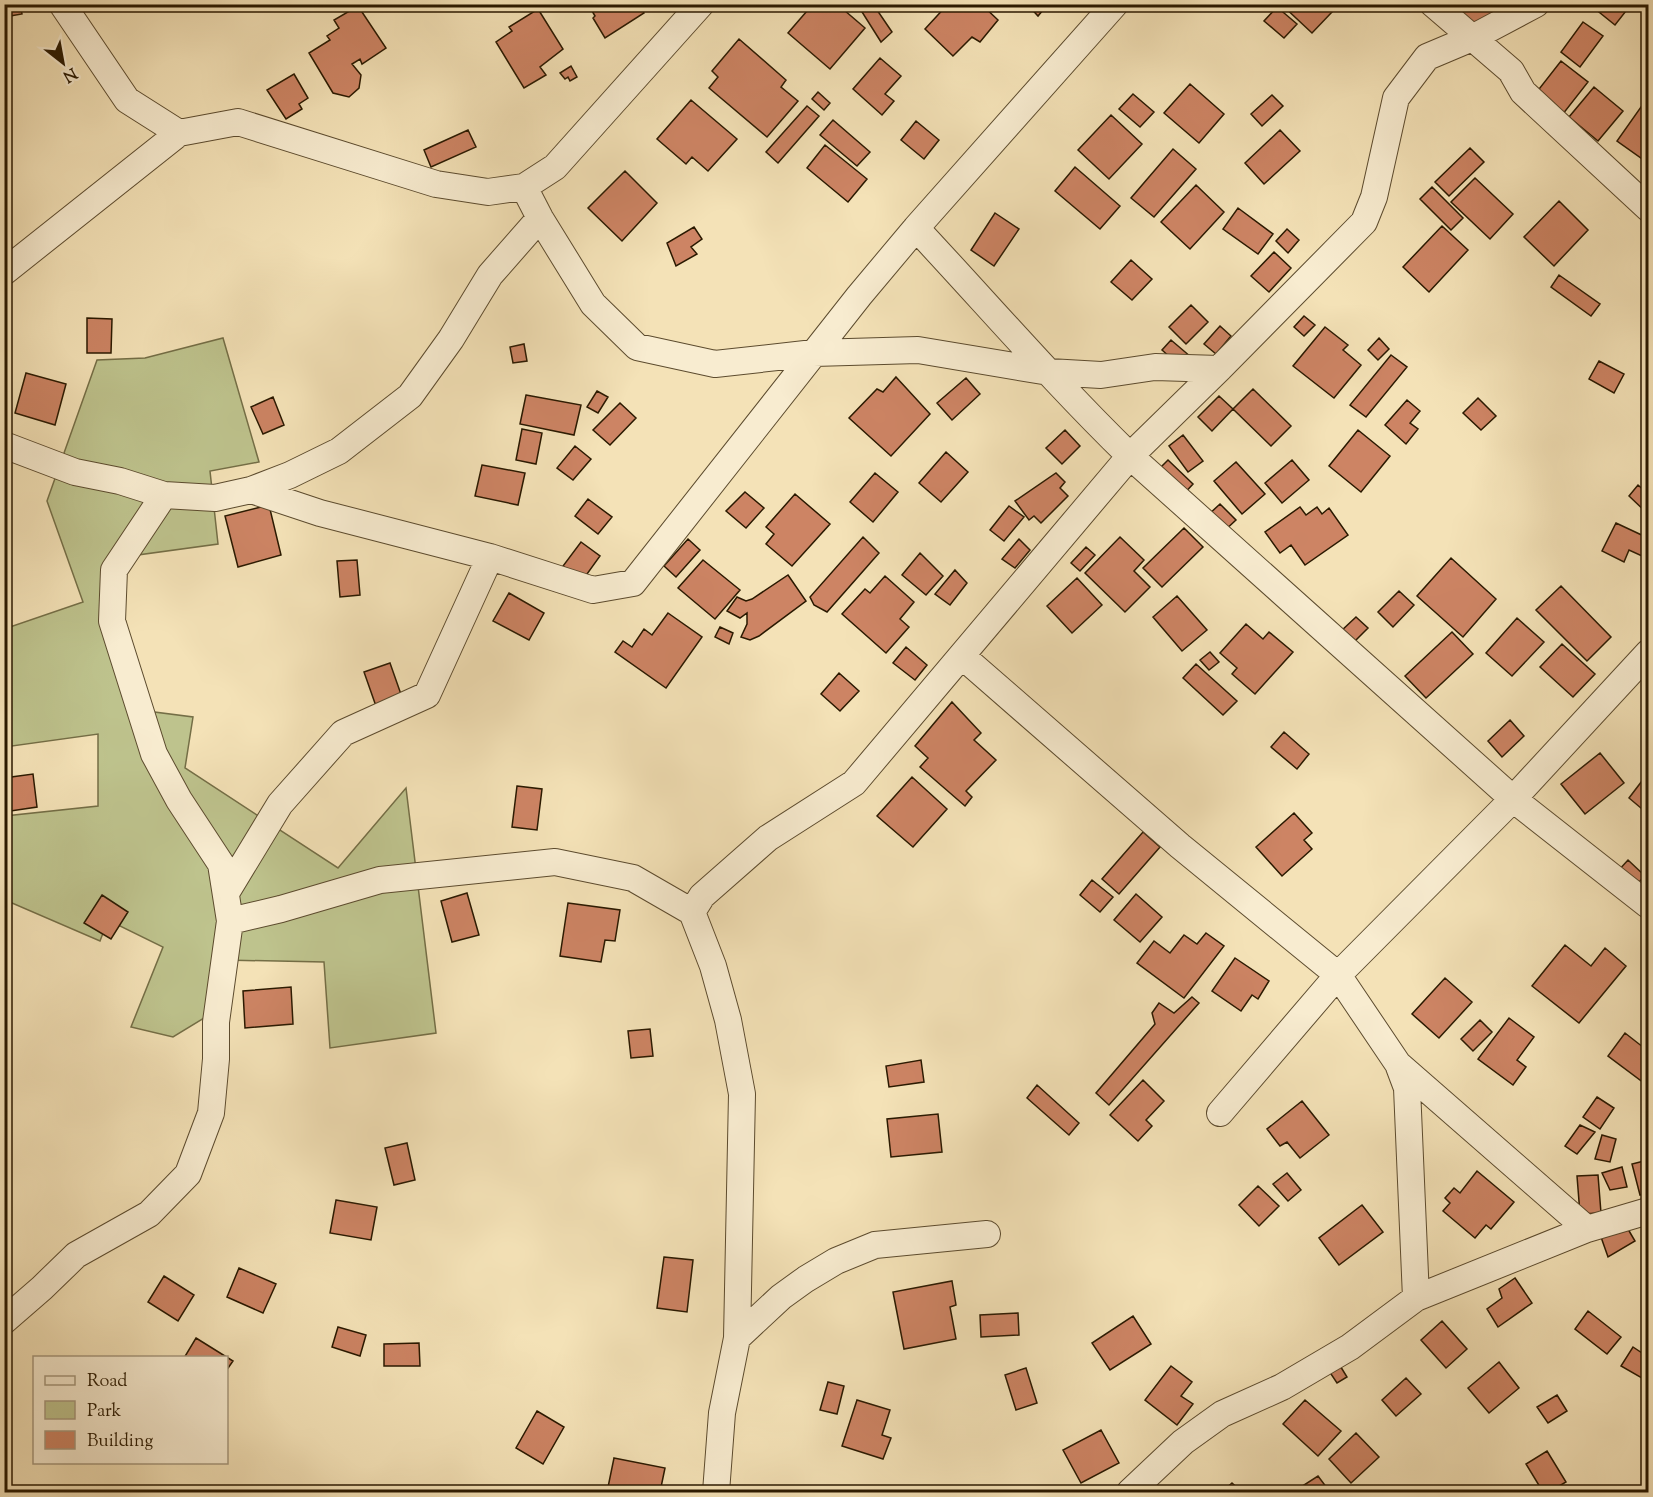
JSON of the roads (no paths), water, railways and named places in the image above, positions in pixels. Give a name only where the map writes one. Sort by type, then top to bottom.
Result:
[{"type":"street","points":[[62,4],[128,100],[179,133]]},
{"type":"street","points":[[4,272],[179,133],[238,122],[436,184],[488,192],[524,187],[555,167],[702,4]]},
{"type":"street","points":[[251,490],[320,513],[490,557],[593,590],[633,583],[814,353],[916,228],[1115,4]]},
{"type":"street","points":[[1433,4],[1511,71],[1523,92],[1648,208]]},
{"type":"street","points":[[692,912],[702,896],[768,838],[854,783],[1130,456],[1364,222],[1374,197],[1396,98],[1426,57],[1472,38],[1536,4]]},
{"type":"street","points":[[524,187],[540,218],[593,304],[637,347],[715,364],[814,353],[918,350],[1049,372],[1101,375],[1155,367],[1219,369]]},
{"type":"street","points":[[4,445],[75,472],[120,481],[164,495],[215,498],[251,490],[290,475],[339,451],[410,396],[451,339],[490,275],[540,218]]},
{"type":"street","points":[[916,228],[1077,404],[1130,456],[1513,799],[1648,905]]},
{"type":"street","points":[[4,1321],[76,1255],[149,1214],[188,1174],[212,1113],[216,1022],[230,921],[221,864],[179,800],[154,754],[112,621],[114,570],[164,495]]},
{"type":"street","points":[[226,893],[280,804],[343,733],[428,695],[490,557]]},
{"type":"street","points":[[1221,1113],[1338,975],[1513,799],[1648,653]]},
{"type":"street","points":[[962,656],[1180,846],[1338,975],[1398,1064],[1407,1088],[1416,1298]]},
{"type":"street","points":[[230,921],[381,880],[555,862],[633,878],[692,912],[716,977],[728,1020],[742,1095],[736,1338],[722,1413],[716,1492]]},
{"type":"street","points":[[1398,1064],[1587,1229]]},
{"type":"street","points":[[1130,1492],[1183,1442],[1222,1414],[1282,1387],[1340,1353],[1416,1298],[1587,1229],[1648,1211]]},
{"type":"street","points":[[736,1338],[781,1297],[836,1261],[875,1245],[987,1234]]}]
